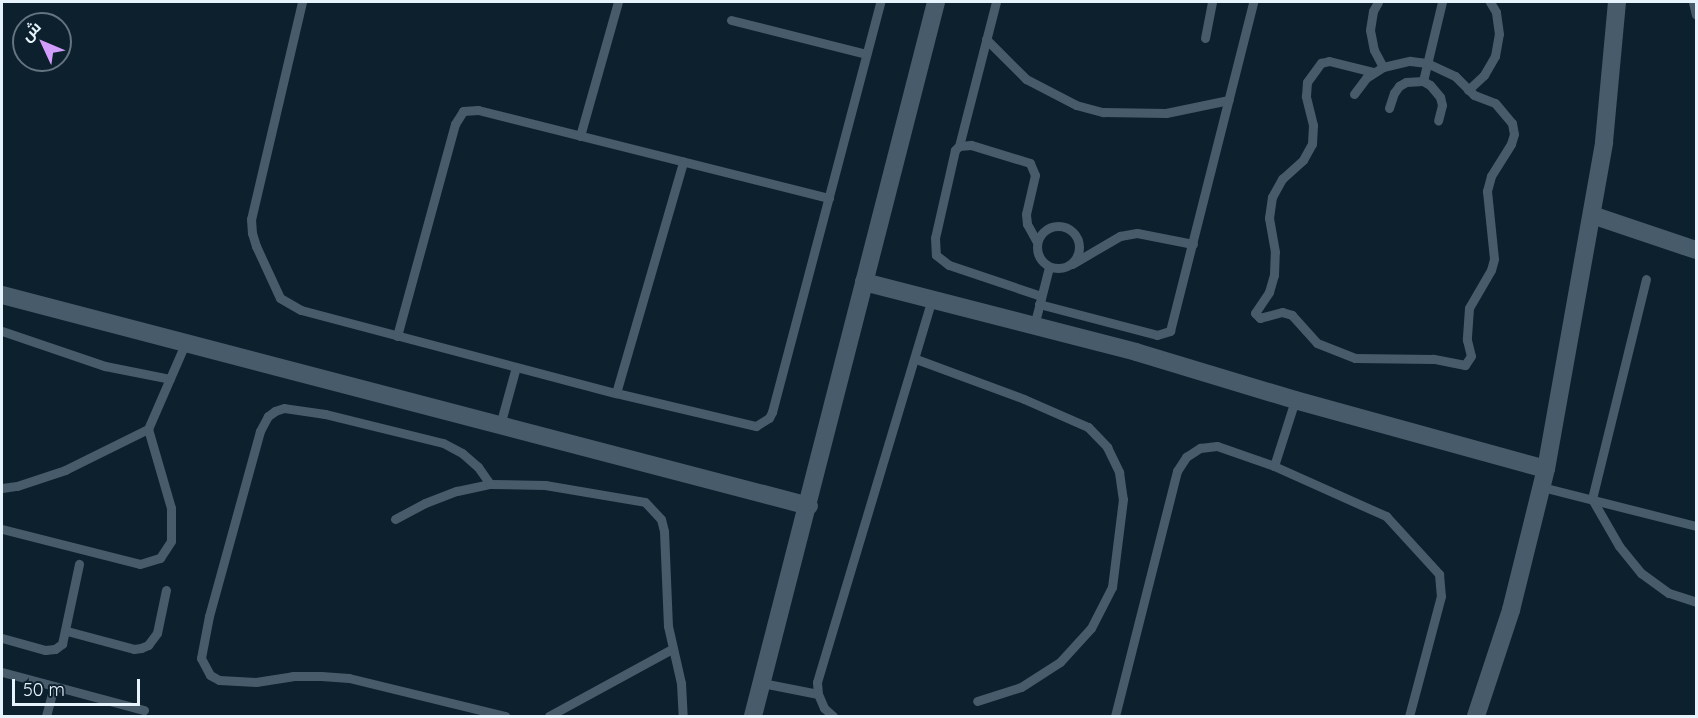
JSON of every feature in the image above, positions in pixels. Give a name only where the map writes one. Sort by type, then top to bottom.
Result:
[{"type":"street","points":[[753,717],[809,506],[936,2]]},
{"type":"street","points":[[1476,717],[1511,610],[1544,478],[1604,142],[1617,2]]},
{"type":"street","points":[[1592,215],[1696,250]]},
{"type":"street","points":[[864,282],[1185,366],[1544,478]]},
{"type":"street","points":[[2,295],[809,506]]},
{"type":"lane","points":[[302,2],[272,121],[251,219],[252,233],[274,288],[290,305],[397,336],[616,393],[756,426],[769,418],[880,2]]},
{"type":"lane","points":[[580,136],[618,2]]},
{"type":"lane","points":[[996,2],[935,238],[936,255],[949,265],[1040,300],[1157,335],[1167,334],[1172,327],[1254,2]]},
{"type":"lane","points":[[1204,38],[1212,2]]},
{"type":"lane","points":[[1378,2],[1373,11],[1370,30],[1374,50],[1383,67]]},
{"type":"lane","points":[[1422,81],[1442,2]]},
{"type":"lane","points":[[1468,90],[1484,75],[1495,56],[1499,34],[1496,12],[1490,2]]},
{"type":"lane","points":[[1693,2],[1696,15]]},
{"type":"lane","points":[[731,20],[866,54]]},
{"type":"lane","points":[[986,39],[1026,79],[1076,105],[1103,112],[1166,113],[1228,100]]},
{"type":"lane","points":[[1354,94],[1373,72],[1383,67],[1410,61],[1427,63],[1455,76],[1468,90],[1501,108],[1512,123],[1514,134],[1511,144],[1491,176],[1487,191],[1494,259],[1491,270],[1469,308],[1467,332],[1471,360],[1461,366],[1434,359],[1355,358],[1317,343],[1292,315],[1282,312],[1260,318],[1255,313],[1269,292],[1274,275],[1275,252],[1269,218],[1272,197],[1282,179],[1303,160],[1312,144],[1313,125],[1306,96],[1307,82],[1321,63],[1329,61],[1373,72]]},
{"type":"lane","points":[[1389,108],[1399,86],[1406,82],[1422,81],[1436,90],[1440,97],[1442,105],[1438,121]]},
{"type":"lane","points":[[397,336],[457,116],[471,108],[829,198]]},
{"type":"lane","points":[[959,146],[971,145],[1030,163],[1035,175],[1026,214],[1027,224],[1037,242],[1038,256],[1049,267],[1064,268],[1120,236],[1137,233],[1193,244]]},
{"type":"lane","points":[[616,393],[683,162]]},
{"type":"lane","points":[[1037,242],[1045,230],[1052,226],[1067,227],[1077,238],[1079,245],[1075,259],[1070,264]]},
{"type":"lane","points":[[1034,326],[1049,267]]},
{"type":"lane","points":[[1646,279],[1592,499],[1619,546],[1641,573],[1669,593],[1696,602]]},
{"type":"lane","points":[[833,717],[824,708],[818,694],[819,676],[916,359],[932,299]]},
{"type":"lane","points":[[2,331],[105,366],[170,379]]},
{"type":"lane","points":[[2,488],[17,486],[65,470],[148,429],[184,344]]},
{"type":"lane","points":[[916,359],[1024,399],[1088,427],[1107,447],[1119,472],[1122,500],[1112,587],[1091,628],[1060,662],[1031,681],[1021,687],[977,701]]},
{"type":"lane","points":[[500,425],[516,367]]},
{"type":"lane","points":[[1274,466],[1295,400]]},
{"type":"lane","points":[[490,484],[470,460],[443,443],[325,414],[284,408],[275,411],[267,416],[260,431],[209,616],[201,658],[210,675],[219,680],[256,682],[293,676],[349,678],[505,717]]},
{"type":"lane","points":[[2,529],[140,564],[160,558],[171,542],[171,508],[148,429]]},
{"type":"lane","points":[[1115,717],[1177,471],[1186,457],[1200,448],[1217,446],[1274,466],[1386,516],[1439,574],[1441,596],[1409,717]]},
{"type":"lane","points":[[1544,478],[1592,499],[1696,526]]},
{"type":"lane","points":[[395,519],[425,503],[457,491],[490,484],[517,483],[567,488],[645,502],[655,509],[664,531],[665,600],[672,649],[681,683],[683,717]]},
{"type":"lane","points":[[2,638],[45,650],[55,649],[62,644],[67,631],[79,564]]},
{"type":"lane","points":[[67,631],[134,649],[141,648],[148,645],[157,633],[166,590]]},
{"type":"lane","points":[[549,717],[672,649]]},
{"type":"lane","points":[[2,672],[144,710]]},
{"type":"lane","points":[[762,683],[818,694]]},
{"type":"lane","points":[[46,717],[54,686]]}]
